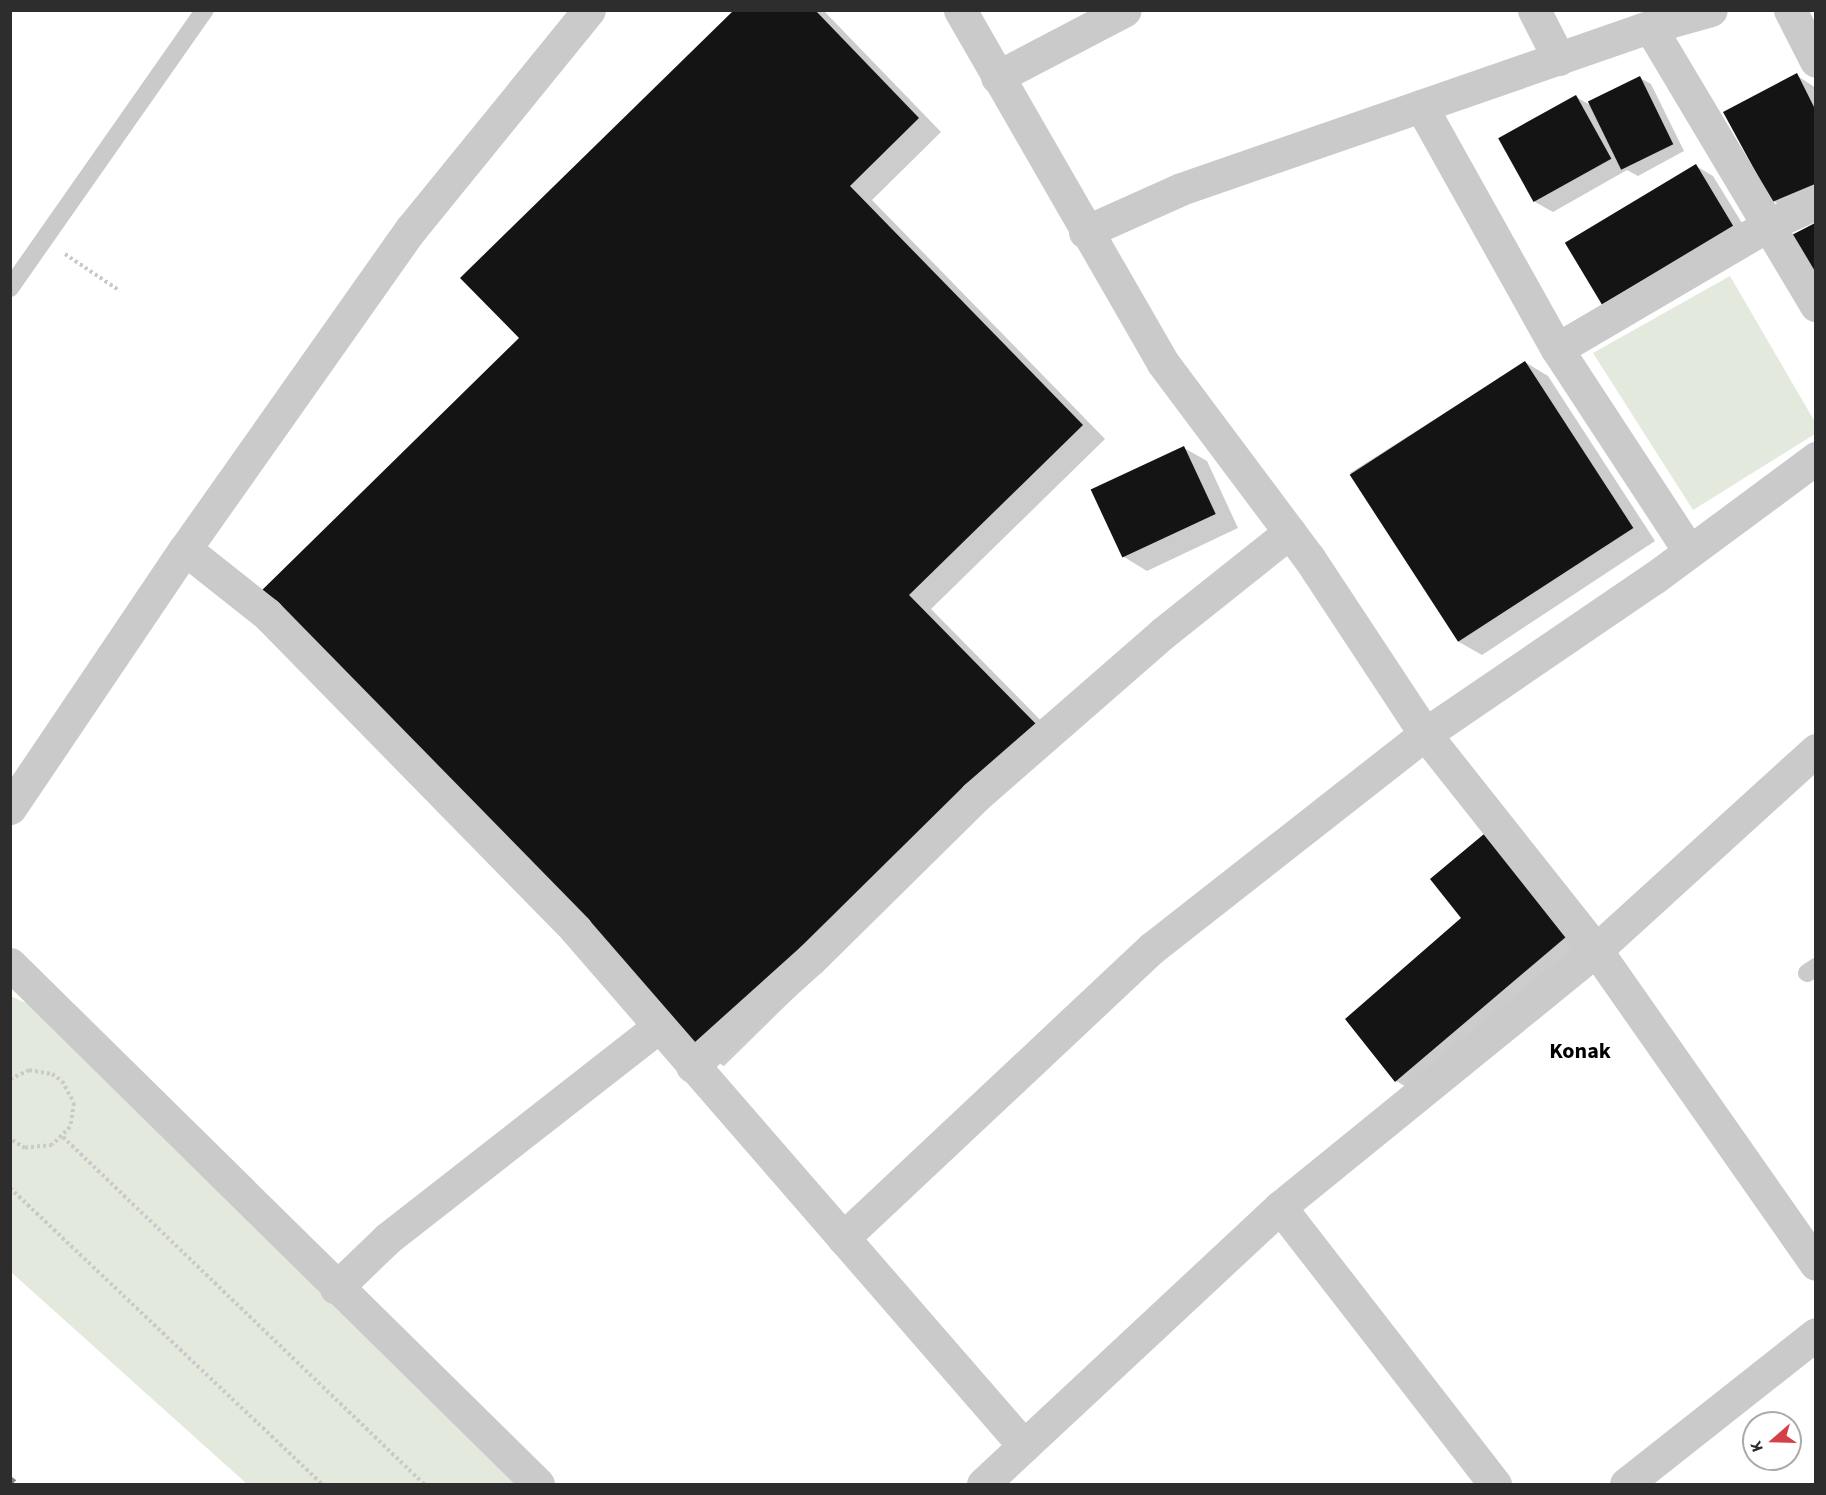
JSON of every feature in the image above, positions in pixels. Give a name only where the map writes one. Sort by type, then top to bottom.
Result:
[{"type":"street","points":[[10,808],[184,549],[411,229],[589,10]]},
{"type":"street","points":[[960,10],[1085,232],[1163,363],[1290,532],[1425,734],[1596,950],[1815,1264]]},
{"type":"street","points":[[997,77],[1125,10]]},
{"type":"street","points":[[1534,10],[1559,59]]},
{"type":"street","points":[[1085,232],[1181,189],[1650,27],[1711,10]]},
{"type":"street","points":[[1790,10],[1815,61]]},
{"type":"street","points":[[1650,27],[1770,224],[1815,305]]},
{"type":"street","points":[[1421,106],[1557,349],[1689,551]]},
{"type":"street","points":[[1557,349],[1770,224],[1815,203]]},
{"type":"street","points":[[843,1238],[1152,948],[1425,734],[1689,551],[1815,458]]},
{"type":"street","points":[[692,1066],[811,959],[975,797],[1163,633],[1290,532]]},
{"type":"street","points":[[184,549],[267,614],[576,930],[1024,1446]]},
{"type":"street","points":[[983,1485],[1280,1207],[1596,950],[1815,750]]},
{"type":"street","points":[[10,964],[538,1485]]},
{"type":"street","points":[[336,1288],[388,1238],[659,1026]]},
{"type":"street","points":[[1280,1207],[1495,1485]]},
{"type":"street","points":[[1626,1485],[1815,1334]]},
{"type":"lane","points":[[10,288],[205,10]]},
{"type":"path","points":[[45,239],[120,291]]},
{"type":"path","points":[[10,1079],[29,1070],[40,1070],[62,1081],[74,1103],[70,1127],[63,1137],[39,1148],[25,1148],[10,1140]]},
{"type":"path","points":[[63,1137],[424,1485]]},
{"type":"path","points":[[10,1188],[322,1485]]},
{"type":"shaded area","points":[[1730,276],[1815,422],[1815,434],[1693,510],[1593,353]]},
{"type":"shaded area","points":[[10,996],[61,1018],[532,1484],[247,1484],[11,1272]]},
{"type":"building","points":[[734,10],[815,10],[919,118],[850,186],[1083,425],[909,595],[1036,724],[700,1054],[255,597],[519,338],[460,278]]},
{"type":"building","points":[[1797,73],[1815,109],[1815,184],[1772,202],[1723,112]]},
{"type":"building","points":[[1640,76],[1673,144],[1621,170],[1588,101]]},
{"type":"building","points":[[1576,95],[1611,159],[1534,202],[1498,138]]},
{"type":"building","points":[[1696,164],[1733,226],[1602,305],[1565,243]]},
{"type":"building","points":[[1815,223],[1815,286],[1788,237]]},
{"type":"building","points":[[1525,361],[1633,528],[1458,642],[1350,475]]},
{"type":"building","points":[[1184,446],[1216,514],[1122,558],[1091,490]]},
{"type":"building","points":[[1490,829],[1573,931],[1395,1082],[1345,1019],[1461,918],[1430,879]]},
{"type":"railway","points":[[10,1478],[18,1484]]},
{"type":"district","name":"Konak","points":[[1580,1052]]}]
